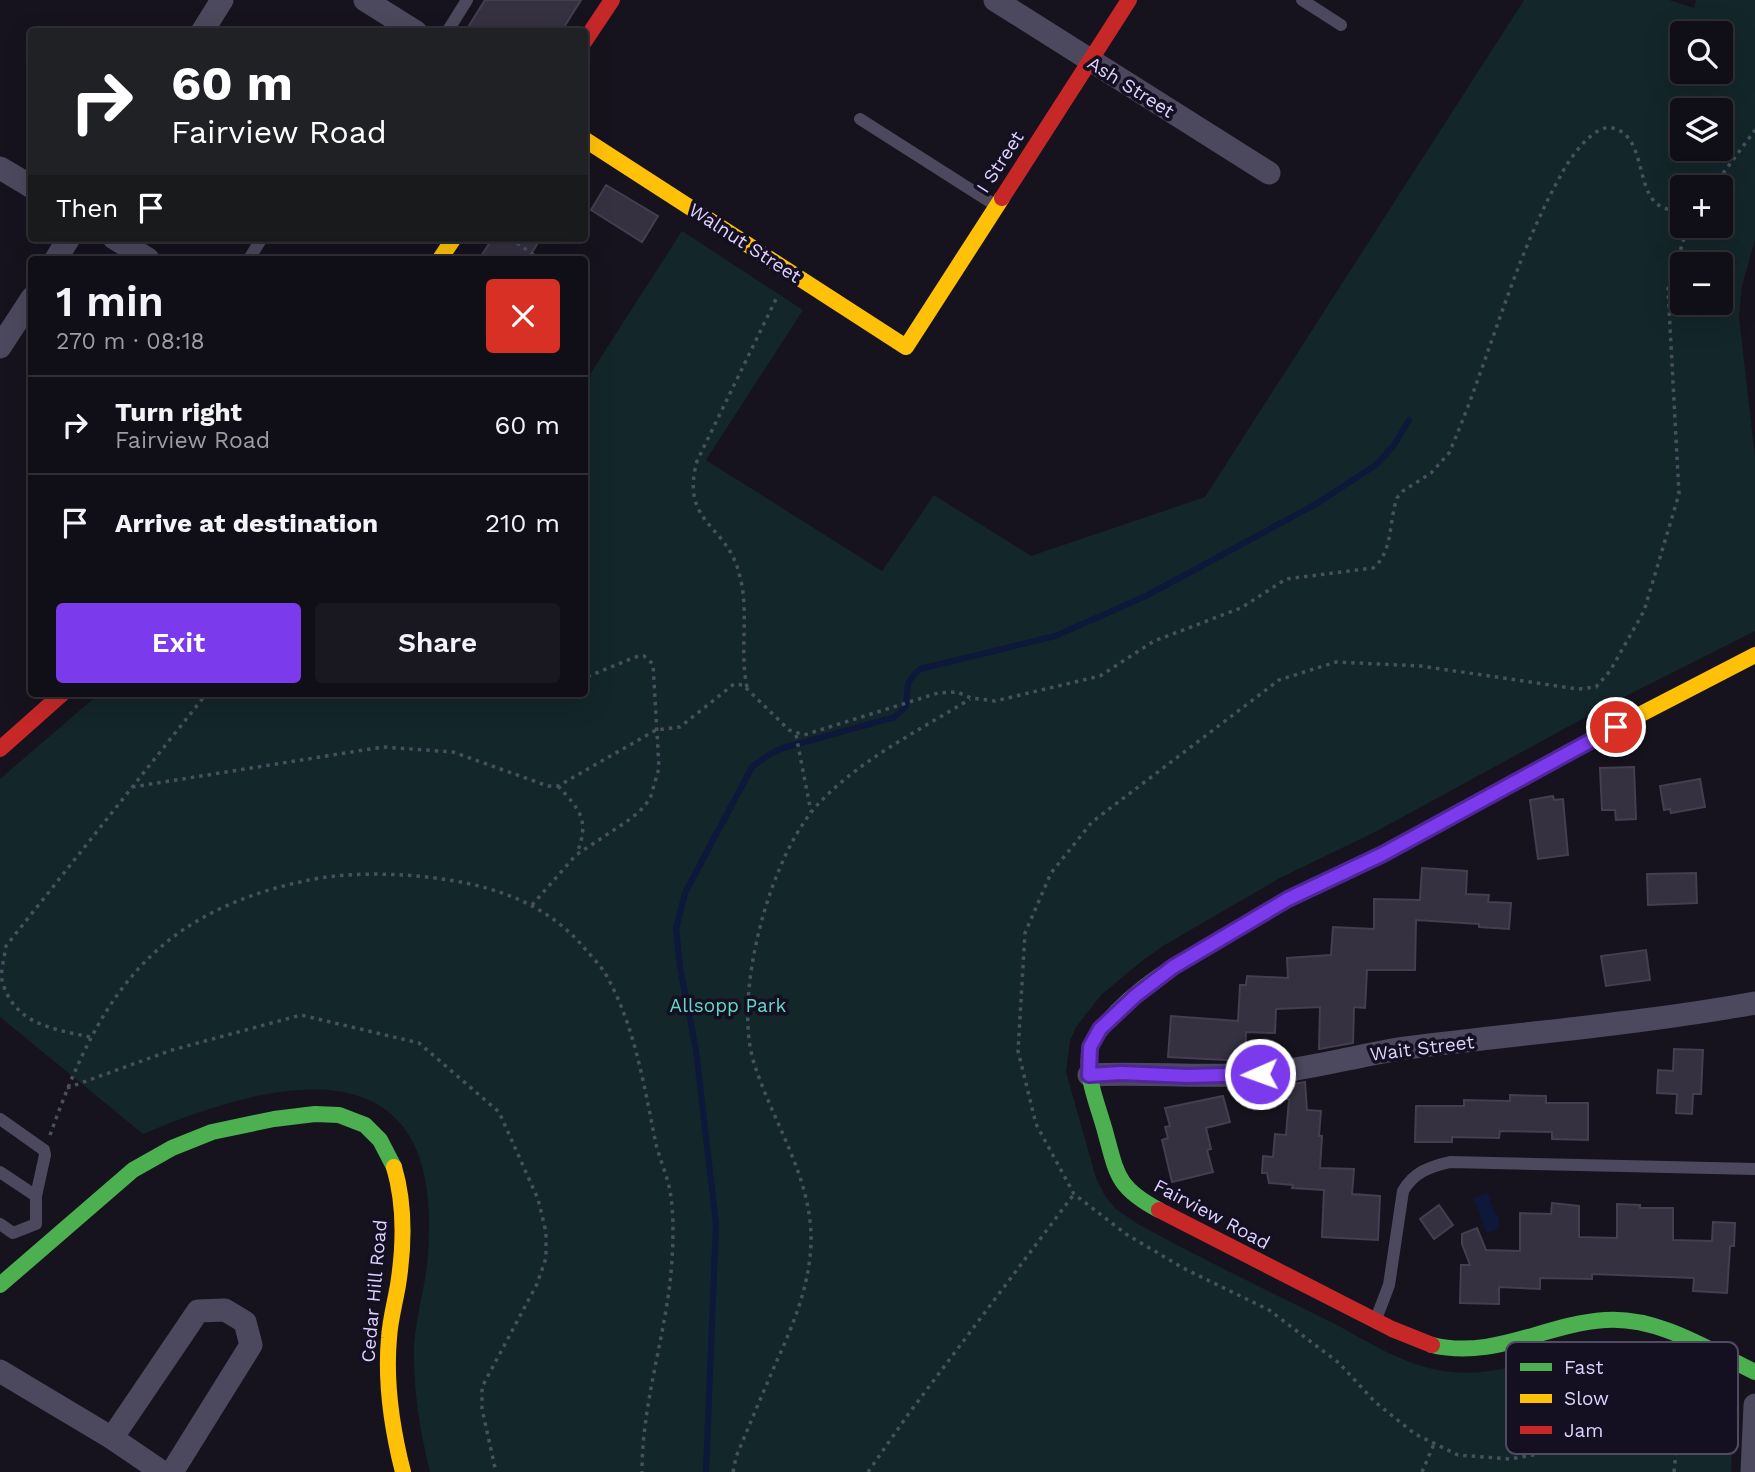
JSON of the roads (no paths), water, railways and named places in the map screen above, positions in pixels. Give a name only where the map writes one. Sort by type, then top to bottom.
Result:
[{"type":"street","points":[[204,28],[222,0]]},
{"type":"street","points":[[365,0],[402,28]]},
{"type":"street","points":[[588,36],[612,0]]},
{"type":"street","name":"Ash Street","points":[[995,0],[1269,173]]},
{"type":"street","name":"I Street","points":[[906,347],[1129,0]]},
{"type":"street","name":"Walnut Street","points":[[588,142],[906,347]]},
{"type":"street","points":[[0,168],[28,185]]},
{"type":"street","points":[[120,242],[143,256]]},
{"type":"street","points":[[0,347],[28,304]]},
{"type":"street","name":"Fairview Road","points":[[1506,1344],[1465,1349],[1424,1343],[1375,1322],[1148,1204],[1128,1191],[1116,1170],[1089,1075],[1090,1047],[1100,1029],[1135,996],[1173,967],[1288,899],[1383,854],[1755,654]]},
{"type":"street","points":[[0,749],[58,697]]},
{"type":"street","name":"Wait Street","points":[[1089,1075],[1260,1074],[1407,1048],[1644,1021],[1755,1003]]},
{"type":"street","name":"Cedar Hill Road","points":[[0,1285],[133,1170],[166,1150],[212,1131],[255,1120],[318,1114],[343,1115],[370,1129],[384,1146],[396,1172],[401,1197],[400,1270],[388,1343],[388,1370],[391,1413],[403,1472]]},
{"type":"street","points":[[112,1438],[198,1311],[225,1310],[245,1322],[251,1345],[172,1472]]},
{"type":"street","name":"Fairview Road","points":[[1517,1342],[1586,1322],[1609,1320],[1633,1321],[1690,1342]]},
{"type":"street","name":"Fairview Road","points":[[1738,1364],[1755,1372]]},
{"type":"street","points":[[0,1371],[112,1438],[162,1472]]},
{"type":"street","points":[[1752,1472],[1755,1405]]},
{"type":"lane","points":[[450,28],[467,0]]},
{"type":"lane","points":[[1302,0],[1341,25]]},
{"type":"lane","points":[[860,119],[997,206]]},
{"type":"lane","points":[[0,1119],[44,1150],[36,1196],[36,1224]]},
{"type":"lane","points":[[1375,1322],[1389,1285],[1403,1191],[1409,1180],[1432,1166],[1450,1162],[1755,1169]]},
{"type":"lane","points":[[0,1172],[36,1196]]},
{"type":"lane","points":[[0,1224],[13,1233],[36,1224]]},
{"type":"lane","points":[[36,1224],[54,1237]]},
{"type":"water","points":[[1488,1193],[1495,1215],[1498,1215],[1499,1229],[1486,1233],[1474,1198]]},
{"type":"waterway","points":[[706,1472],[716,1224],[696,1050],[680,967],[676,929],[685,893],[752,767],[783,748],[895,717],[906,706],[909,682],[920,669],[1055,636],[1146,596],[1318,503],[1377,464],[1394,445],[1409,420]]},
{"type":"park label","name":"Allsopp Park","points":[[728,1005]]}]
